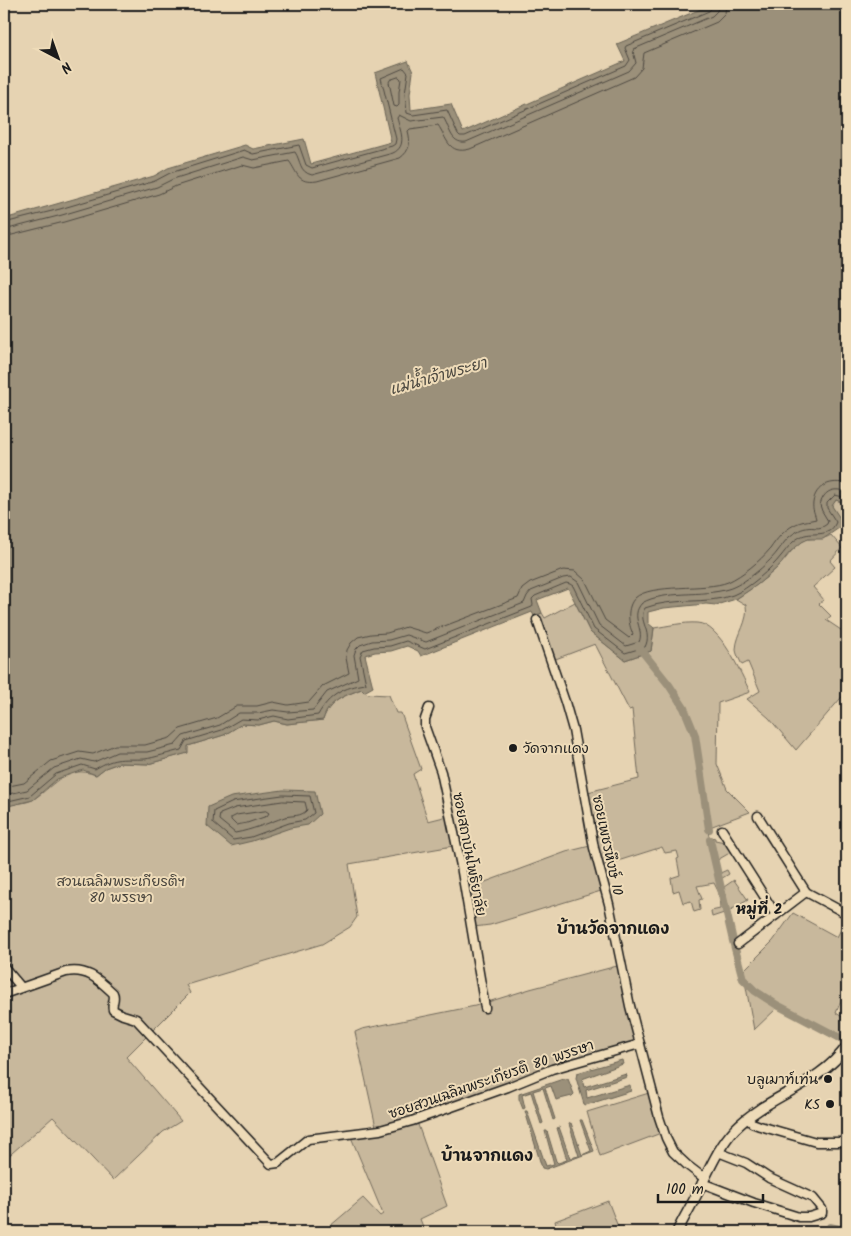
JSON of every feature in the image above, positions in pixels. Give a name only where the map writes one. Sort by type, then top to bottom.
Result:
[{"type":"main road","points":[[677,1232],[718,1152],[736,1128],[827,1069],[847,1046]]},
{"type":"street","name":"ซอยเพชรหึงษ์ 10","points":[[537,620],[573,730],[594,845],[640,1044],[666,1138],[680,1159],[703,1180],[754,1203],[799,1217],[809,1217],[822,1213],[822,1209],[813,1198],[769,1178],[746,1163],[718,1152]]},
{"type":"street","name":"ซอยสถาบันโพธิยาลัย","points":[[429,708],[425,719],[425,727],[441,772],[461,866],[485,1008]]},
{"type":"street","points":[[758,816],[806,892],[847,914]]},
{"type":"street","points":[[722,830],[776,915]]},
{"type":"street","points":[[738,944],[806,892]]},
{"type":"street","points":[[4,967],[22,987]]},
{"type":"street","name":"ซอยสวนเฉลิมพระเกียรติ 80 พรรษา","points":[[4,994],[66,972],[75,970],[86,972],[113,993],[113,1010],[136,1019],[265,1158],[274,1165],[308,1139],[380,1130],[412,1121],[552,1069],[640,1044]]},
{"type":"street","points":[[748,1119],[760,1126],[816,1142],[847,1142]]},
{"type":"green space","points":[[836,500],[847,504],[847,529],[831,506]]},
{"type":"green space","points":[[831,535],[842,548],[830,561],[835,567],[813,587],[824,600],[819,604],[831,616],[826,620],[847,634],[847,691],[796,750],[769,718],[747,699],[760,691],[748,662],[742,665],[737,653],[737,643],[746,617],[746,605],[736,599],[758,584],[780,565],[801,542]]},
{"type":"green space","points":[[575,602],[590,632],[625,660],[651,651],[654,628],[697,623],[706,625],[722,640],[741,673],[750,692],[718,703],[717,764],[727,789],[750,812],[707,828],[709,836],[715,838],[715,840],[725,842],[733,851],[714,862],[718,874],[727,870],[729,874],[719,880],[724,887],[734,880],[748,900],[727,912],[712,917],[711,911],[720,909],[719,893],[714,883],[697,886],[702,899],[699,900],[700,910],[694,912],[691,901],[683,903],[679,890],[673,892],[671,878],[680,875],[677,851],[665,853],[662,847],[602,866],[588,792],[639,779],[632,709],[629,710],[595,644],[553,660],[534,616],[542,613],[545,618]]},
{"type":"green space","name":"สวนเฉลิมพระเกียรติฯ 80 พรรษา","points":[[362,689],[368,694],[389,695],[396,713],[401,713],[421,769],[413,774],[428,821],[448,816],[453,846],[349,864],[357,917],[350,927],[322,944],[186,985],[190,993],[126,1057],[181,1121],[163,1132],[113,1180],[53,1117],[4,1160],[4,807],[34,799],[62,777],[69,774],[86,772],[96,775],[105,768],[119,763],[148,764],[187,753],[188,746],[224,735],[242,724],[259,725],[274,721],[287,724],[323,720],[329,708],[338,700]]},
{"type":"green space","points":[[594,845],[601,891],[490,925],[474,927],[469,884],[480,884],[566,852]]},
{"type":"green space","points":[[793,913],[837,937],[847,918],[847,998],[842,998],[836,1013],[847,1020],[847,1034],[841,1042],[777,1008],[754,1030],[743,971],[773,941]]},
{"type":"green space","points":[[617,966],[636,1042],[555,1066],[554,1063],[520,1079],[399,1122],[376,1127],[355,1032],[475,1006]]},
{"type":"green space","points":[[649,1093],[661,1133],[600,1156],[587,1112]]},
{"type":"green space","points":[[417,1122],[447,1206],[420,1219],[425,1232],[323,1232],[363,1198],[380,1216],[383,1214],[351,1137],[374,1135]]},
{"type":"green space","points":[[608,1201],[620,1232],[558,1232],[555,1221]]},
{"type":"water","name":"แม่น้ำเจ้าพระยา","points":[[713,4],[847,4],[847,504],[836,500],[832,506],[847,532],[839,528],[823,539],[808,539],[802,542],[790,552],[777,568],[736,599],[716,605],[706,604],[664,608],[648,612],[648,623],[654,628],[651,651],[625,660],[590,632],[568,588],[537,600],[542,613],[534,616],[532,612],[421,656],[418,651],[407,646],[391,651],[365,655],[373,687],[364,692],[361,689],[338,700],[329,708],[323,720],[287,724],[274,721],[259,725],[242,724],[224,735],[188,746],[188,753],[148,764],[119,763],[105,768],[96,775],[83,770],[57,779],[33,800],[4,807],[4,219],[154,176],[168,168],[245,145],[253,149],[304,139],[311,164],[391,142],[375,73],[408,61],[413,72],[410,94],[411,110],[451,104],[463,132],[625,61],[617,44]]},
{"type":"water","points":[[283,790],[315,791],[320,814],[308,825],[290,828],[231,846],[207,826],[208,807],[231,797]]},
{"type":"water","points":[[622,1060],[623,1064],[582,1079],[584,1087],[626,1074],[627,1077],[586,1090],[587,1098],[630,1085],[631,1091],[584,1104],[576,1078],[577,1073]]},
{"type":"water","points":[[568,1079],[574,1094],[572,1096],[556,1100],[551,1086],[545,1088],[555,1119],[553,1120],[543,1088],[533,1091],[543,1123],[541,1124],[531,1092],[522,1095],[525,1108],[523,1109],[519,1094]]},
{"type":"water","points":[[525,1111],[527,1111],[546,1166],[554,1164],[545,1131],[547,1131],[558,1163],[567,1160],[557,1128],[559,1127],[570,1158],[579,1156],[569,1124],[571,1123],[582,1155],[591,1151],[580,1120],[582,1120],[594,1151],[546,1169],[542,1168]]},
{"type":"waterway","points":[[638,646],[669,685],[684,708],[695,735],[709,829]]},
{"type":"waterway","points":[[710,840],[743,979],[755,991],[777,1005],[842,1039]]},
{"type":"waterway","points":[[830,1227],[847,1231]]},
{"type":"place","name":"วัดจากแดง","points":[[513,748]]},
{"type":"place","name":"บลูเมาท์เท่น","points":[[828,1079]]},
{"type":"place","name":"KS","points":[[830,1104]]},
{"type":"district","name":"หมู่ที่ 2","points":[[759,909]]},
{"type":"district","name":"บ้านวัดจากแดง","points":[[613,928]]},
{"type":"district","name":"บ้านจากแดง","points":[[487,1155]]}]
